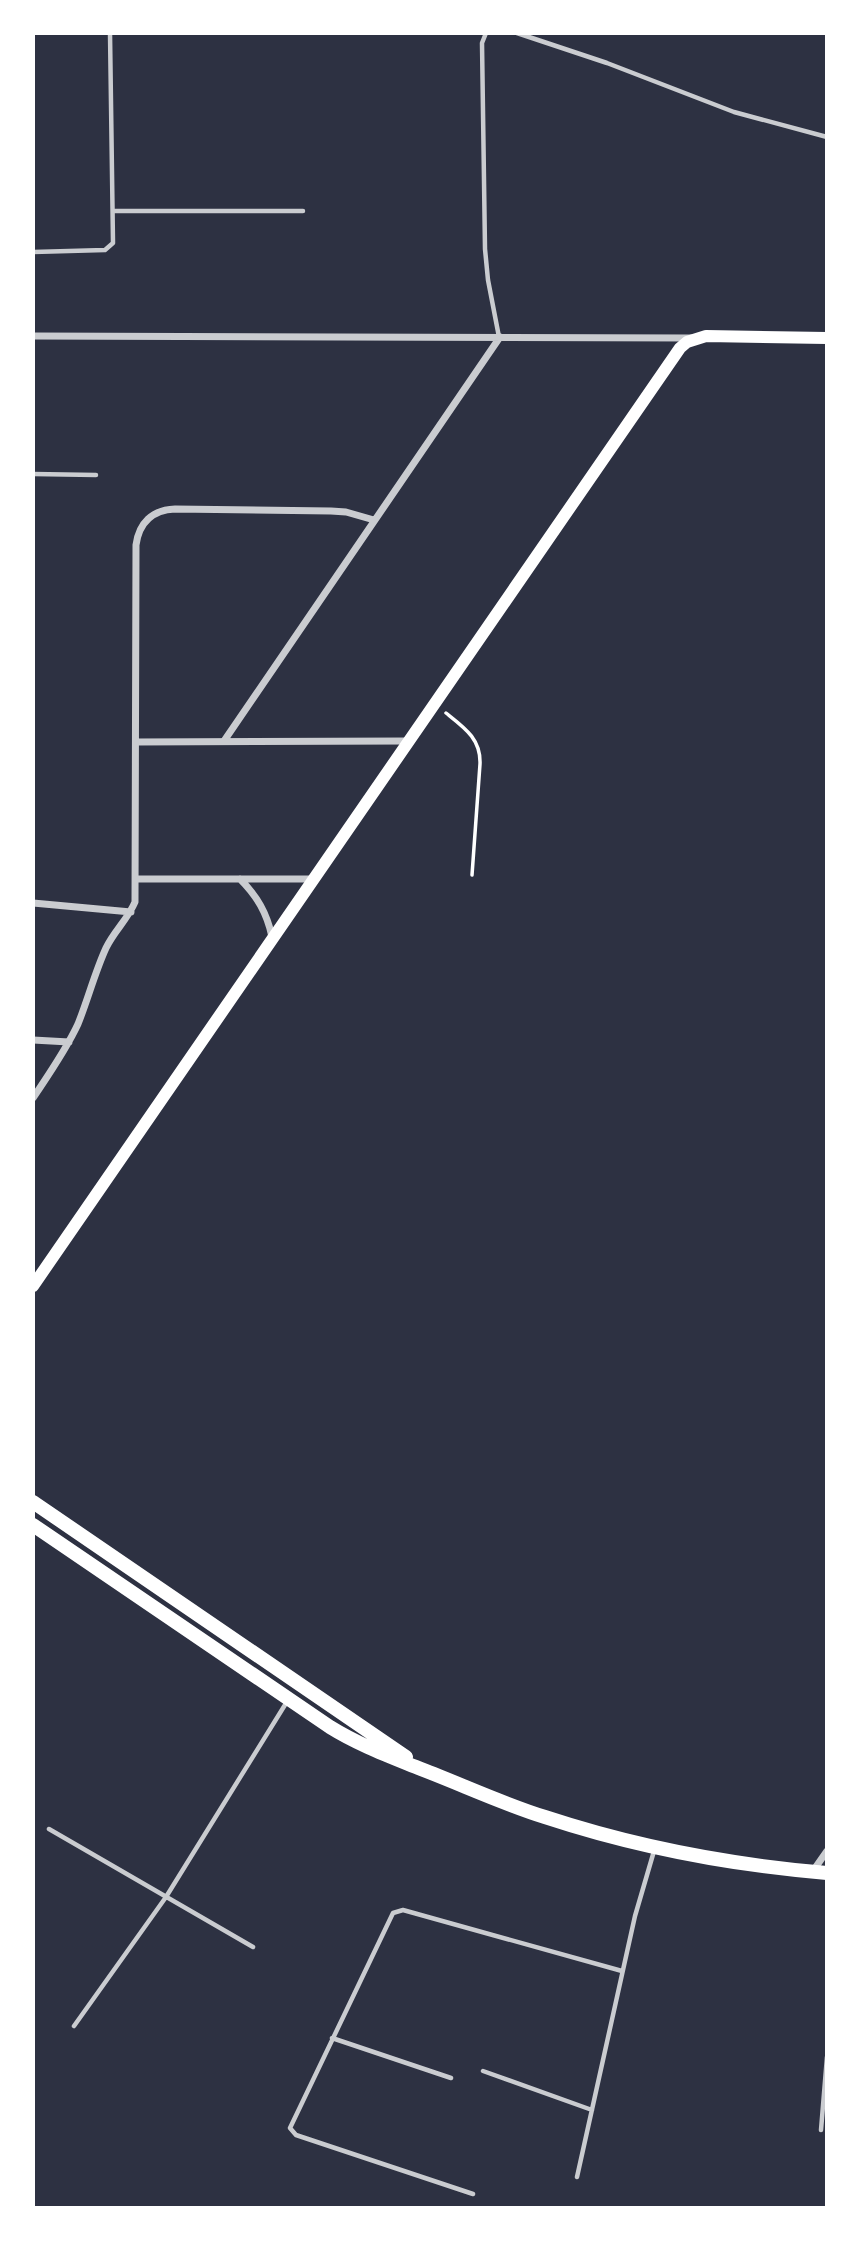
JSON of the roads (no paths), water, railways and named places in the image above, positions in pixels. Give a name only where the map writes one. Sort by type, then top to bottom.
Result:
[{"type":"main road","points":[[33,1286],[674,356],[687,342],[696,338],[827,338]]},
{"type":"main road","points":[[33,1502],[421,1768]]},
{"type":"main road","points":[[33,1525],[289,1699],[351,1740],[374,1751],[546,1818],[656,1847],[760,1866],[820,1872]]},
{"type":"street","points":[[33,336],[696,338]]},
{"type":"street","points":[[224,741],[499,337]]},
{"type":"street","points":[[33,1098],[69,1042],[84,1010],[105,950],[131,912],[136,894],[136,545],[140,529],[158,512],[175,509],[331,511],[374,520]]},
{"type":"street","points":[[136,742],[409,741]]},
{"type":"street","points":[[239,878],[262,905],[273,939]]},
{"type":"street","points":[[136,879],[314,879]]},
{"type":"street","points":[[33,903],[131,912]]},
{"type":"street","points":[[33,1040],[69,1042]]},
{"type":"street","points":[[820,1872],[827,1852]]},
{"type":"lane","points":[[33,251],[108,249],[114,240],[110,33]]},
{"type":"lane","points":[[486,33],[482,43],[484,239],[488,280],[499,337]]},
{"type":"lane","points":[[517,33],[607,63],[734,112],[827,137]]},
{"type":"lane","points":[[113,211],[303,211]]},
{"type":"lane","points":[[33,474],[96,475]]},
{"type":"lane","points":[[74,2026],[166,1897],[289,1699]]},
{"type":"lane","points":[[49,1829],[253,1947]]},
{"type":"lane","points":[[577,2177],[639,1898],[656,1847]]},
{"type":"lane","points":[[473,2194],[293,2133],[290,2127],[393,1913],[400,1909],[622,1971]]},
{"type":"lane","points":[[332,2038],[451,2078]]},
{"type":"lane","points":[[821,2130],[827,2057]]},
{"type":"lane","points":[[483,2071],[592,2109]]}]
